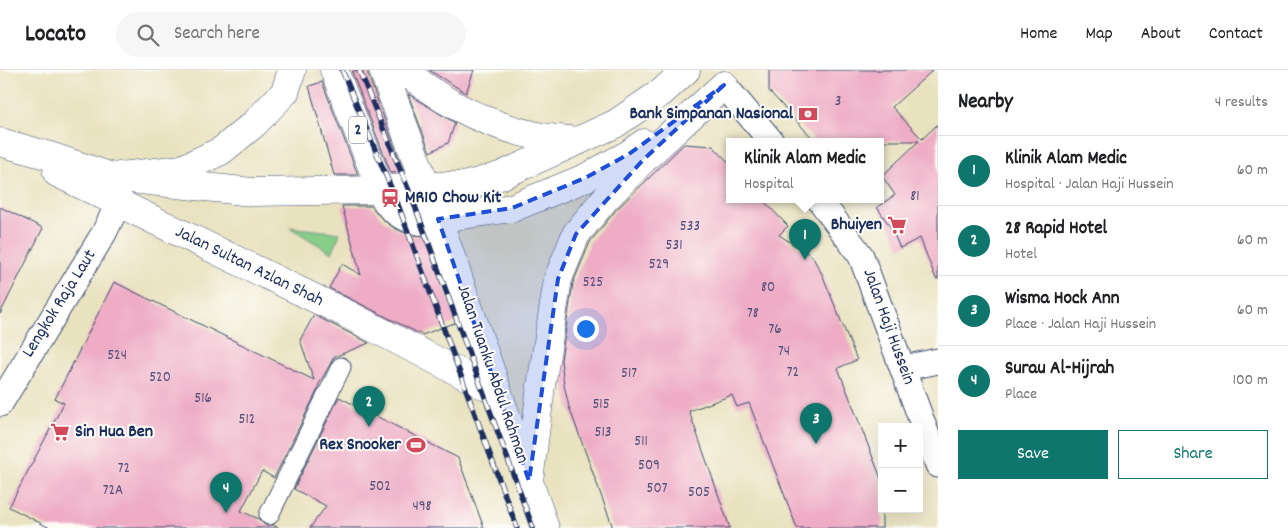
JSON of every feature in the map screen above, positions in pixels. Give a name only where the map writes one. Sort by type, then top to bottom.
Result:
[{"type":"main road","points":[[112,177],[182,168],[221,151],[254,124],[285,92],[292,70]]},
{"type":"main road","name":"2","points":[[334,70],[381,190]]},
{"type":"main road","name":"Jalan Tuanku Abdul Rahman","points":[[383,70],[426,186],[546,528]]},
{"type":"main road","points":[[404,70],[442,98],[469,113],[498,125],[538,136],[578,141]]},
{"type":"main road","name":"Jalan Sultan Azlan Shah","points":[[0,143],[54,157],[112,177],[252,192],[381,190],[426,186],[464,186],[500,176],[615,124],[662,92],[686,70]]},
{"type":"main road","points":[[381,190],[386,201],[394,211],[408,218],[421,221],[512,208],[585,178],[629,154],[732,78]]},
{"type":"main road","points":[[529,481],[541,386],[558,279],[576,234],[604,200],[642,160],[732,78]]},
{"type":"main road","name":"Jalan Sultan Azlan Shah","points":[[0,143],[118,204],[336,309],[497,392]]},
{"type":"main road","points":[[509,426],[512,485],[527,528]]},
{"type":"street","points":[[732,78],[769,138]]},
{"type":"street","name":"Jalan Haji Hussein","points":[[822,203],[862,256],[938,465]]},
{"type":"street","name":"Lengkok Raja Laut","points":[[0,404],[11,382],[104,232],[118,204]]},
{"type":"street","points":[[904,368],[938,361]]},
{"type":"street","points":[[269,515],[340,367]]},
{"type":"highlighted area","points":[[724,85],[643,160],[576,234],[558,279],[529,481],[438,219],[512,208],[585,178],[629,154]]},
{"type":"green space","points":[[289,227],[340,233],[332,253]]},
{"type":"building","points":[[368,70],[368,75],[404,172],[391,173],[352,72]]},
{"type":"building","points":[[429,70],[474,70],[466,93]]},
{"type":"building","points":[[769,70],[933,70],[892,107],[922,139],[938,124],[938,279],[936,279],[920,238],[900,248],[891,228],[877,207],[895,195],[884,179],[884,174],[919,141],[884,141],[884,138],[812,138],[769,91]]},
{"type":"building","points":[[322,82],[358,175],[334,175],[309,86]]},
{"type":"building","points":[[408,94],[455,123],[448,143],[430,152]]},
{"type":"building","points":[[684,144],[713,146],[726,160],[726,203],[766,203],[788,226],[779,235],[812,256],[822,274],[857,360],[838,368],[878,471],[878,513],[882,513],[882,528],[797,528],[749,403],[737,407],[732,395],[689,411],[730,528],[613,528],[569,407],[561,360],[573,283],[590,242],[616,210]]},
{"type":"building","points":[[342,206],[371,206],[382,219],[394,228],[410,235],[427,236],[457,322],[422,335],[329,288],[342,264],[361,275]]},
{"type":"building","points":[[0,207],[43,228],[0,314]]},
{"type":"building","points":[[114,282],[314,380],[300,340],[314,315],[369,343],[334,357],[274,478],[262,471],[241,511],[259,519],[265,525],[273,525],[279,528],[50,528],[9,507],[64,403],[55,399]]},
{"type":"building","points":[[339,397],[458,458],[484,528],[310,528],[326,506],[294,489]]},
{"type":"railway","points":[[342,70],[397,202],[517,528]]},
{"type":"railway","points":[[359,70],[412,198],[533,528]]},
{"type":"place","name":"Bank Simpanan Nasional","points":[[808,114]]},
{"type":"place","name":"MR10 Chow Kit","points":[[390,198]]},
{"type":"place","name":"Bhuiyen","points":[[897,225]]},
{"type":"place","name":"Klinik Alam Medic","points":[[805,260]]},
{"type":"place","name":"28 Rapid Hotel","points":[[369,427]]},
{"type":"place","name":"Sin Hua Ben","points":[[60,432]]},
{"type":"place","name":"Wisma Hock Ann","points":[[816,444]]},
{"type":"place","name":"Rex Snooker","points":[[416,445]]},
{"type":"place","name":"Surau Al-Hijrah","points":[[226,513]]}]
